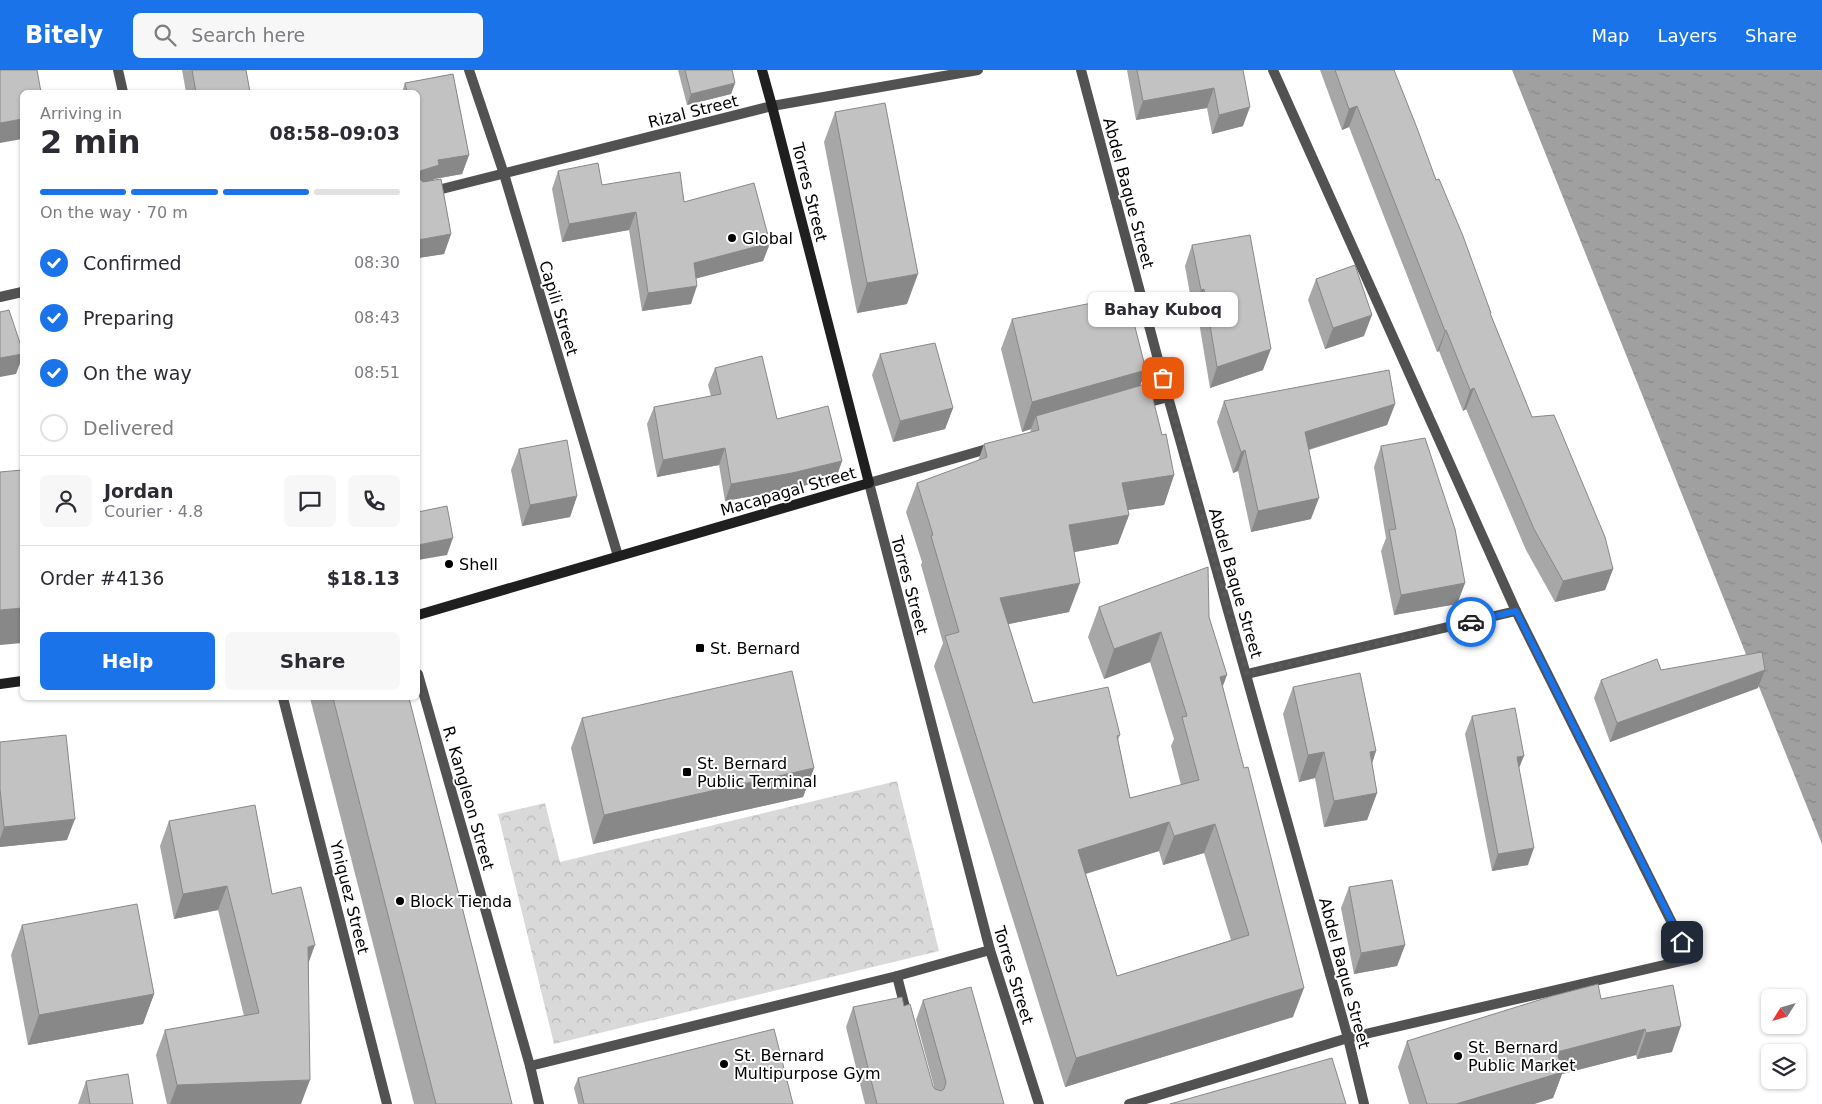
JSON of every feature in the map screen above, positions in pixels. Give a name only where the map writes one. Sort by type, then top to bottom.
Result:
[{"type":"street","points":[[118,70],[123,90]]},
{"type":"street","name":"Capili Street","points":[[469,70],[504,174],[618,556]]},
{"type":"street","name":"Torres Street","points":[[762,70],[990,950],[1039,1104]]},
{"type":"street","name":"Rizal Street","points":[[420,195],[772,106],[978,70]]},
{"type":"street","name":"Abdel Baque Street","points":[[1081,70],[1168,397],[1348,1038],[1364,1104]]},
{"type":"street","points":[[1128,1104],[1348,1038],[1690,959],[1516,611],[1274,70]]},
{"type":"street","points":[[0,297],[20,292]]},
{"type":"street","points":[[1130,408],[1168,397]]},
{"type":"street","name":"Macapagal Street","points":[[420,614],[1009,443]]},
{"type":"street","points":[[1247,674],[1516,611]]},
{"type":"street","points":[[0,684],[20,681]]},
{"type":"street","name":"R. Kangleon Street","points":[[420,681],[530,1066],[539,1104]]},
{"type":"street","name":"Yniquez Street","points":[[284,700],[387,1104]]},
{"type":"street","points":[[530,1066],[897,976],[990,950]]},
{"type":"street","points":[[897,976],[912,1031]]},
{"type":"green space","points":[[897,781],[939,951],[554,1044],[498,814],[545,803],[560,862]]},
{"type":"water","points":[[1512,70],[1822,70],[1822,844]]},
{"type":"building","points":[[0,70],[37,70],[41,90],[20,90],[20,119],[0,123]]},
{"type":"building","points":[[192,70],[246,70],[250,90],[196,90]]},
{"type":"building","points":[[685,70],[732,70],[735,83],[691,94]]},
{"type":"building","points":[[1137,70],[1243,70],[1250,107],[1219,115],[1214,88],[1143,101]]},
{"type":"building","points":[[1335,70],[1394,70],[1436,180],[1439,179],[1463,236],[1490,313],[1532,417],[1554,415],[1605,537],[1613,569],[1563,581],[1534,529],[1474,388],[1470,390],[1445,331],[1357,106],[1349,109]]},
{"type":"building","points":[[453,74],[469,155],[438,160],[439,165],[420,171],[420,90],[407,90],[405,83]]},
{"type":"building","points":[[885,103],[918,274],[867,283],[835,112]]},
{"type":"building","points":[[598,163],[602,185],[680,172],[684,202],[754,183],[770,243],[694,263],[697,286],[648,293],[636,212],[569,224],[558,171]]},
{"type":"building","points":[[420,179],[423,182],[441,179],[451,234],[420,240]]},
{"type":"building","points":[[1250,235],[1271,349],[1217,367],[1204,289],[1201,290],[1192,245]]},
{"type":"building","points":[[1355,265],[1372,315],[1333,328],[1316,279]]},
{"type":"building","points":[[1127,296],[1146,370],[1032,402],[1012,319]]},
{"type":"building","points":[[9,310],[20,343],[20,354],[0,358],[0,312]]},
{"type":"building","points":[[935,343],[953,408],[900,421],[880,354]]},
{"type":"building","points":[[762,356],[777,419],[828,406],[842,461],[792,473],[731,484],[725,448],[663,460],[654,407],[721,394],[715,368]]},
{"type":"building","points":[[1389,370],[1395,404],[1305,432],[1319,498],[1258,511],[1245,450],[1241,452],[1224,401]]},
{"type":"building","points":[[1149,383],[1162,435],[1166,434],[1174,475],[1122,483],[1129,515],[1069,525],[1080,583],[1000,598],[1033,703],[1108,687],[1120,735],[1117,736],[1130,798],[1199,780],[1182,717],[1187,716],[1161,632],[1114,649],[1099,607],[1208,567],[1209,617],[1227,675],[1220,677],[1244,768],[1248,767],[1304,988],[1076,1058],[945,636],[959,632],[917,483],[987,457],[984,444],[1039,430],[1036,416]],"holes":[[[1169,822],[1174,836],[1215,824],[1249,935],[1117,976],[1078,850]]]},
{"type":"building","points":[[1425,438],[1455,529],[1465,583],[1401,595],[1389,530],[1396,529],[1381,446]]},
{"type":"building","points":[[567,440],[577,496],[530,505],[519,449]]},
{"type":"building","points":[[20,470],[20,608],[0,610],[0,472]]},
{"type":"building","points":[[447,506],[453,538],[420,545],[420,512]]},
{"type":"building","points":[[1762,652],[1765,670],[1617,723],[1601,680],[1657,659],[1661,670]]},
{"type":"building","name":"St. Bernard Public Terminal","points":[[792,671],[814,768],[604,815],[582,718]]},
{"type":"building","points":[[1360,673],[1376,751],[1370,752],[1377,793],[1334,801],[1324,752],[1308,755],[1293,687]]},
{"type":"building","name":"Block Tienda","points":[[334,700],[410,700],[512,1104],[436,1104]]},
{"type":"building","points":[[1515,708],[1524,756],[1517,757],[1534,848],[1498,854],[1472,716]]},
{"type":"building","points":[[66,735],[75,819],[4,827],[0,789],[0,742]]},
{"type":"building","points":[[255,805],[272,894],[301,887],[315,945],[308,947],[310,1080],[177,1085],[165,1030],[259,1013],[227,886],[183,894],[169,821]]},
{"type":"building","points":[[1392,880],[1405,945],[1361,953],[1349,887]]},
{"type":"building","points":[[137,904],[154,994],[39,1015],[22,925]]},
{"type":"building","points":[[1598,984],[1601,999],[1673,985],[1681,1026],[1646,1033],[1645,1029],[1557,1052],[1563,1072],[1456,1104],[1427,1104],[1407,1041],[1552,996]]},
{"type":"building","points":[[971,987],[1004,1104],[877,1104],[853,1007],[902,997],[904,1006],[910,1004],[933,1086],[941,1091],[944,1089],[946,1082],[923,1000]]},
{"type":"building","name":"St. Bernard Multipurpose Gym","points":[[774,1029],[793,1104],[584,1104],[578,1078]]},
{"type":"building","points":[[1332,1058],[1346,1104],[1170,1104]]},
{"type":"building","points":[[128,1074],[133,1104],[90,1104],[86,1081]]},
{"type":"way so far","points":[[1163,378],[1247,674],[1471,622]]},
{"type":"place","name":"Global","points":[[732,238]]},
{"type":"place","name":"Bahay Kuboq","points":[[1163,378]]},
{"type":"place","name":"Shell","points":[[449,564]]},
{"type":"place","name":"St. Bernard","points":[[700,648]]},
{"type":"place","name":"St. Bernard Public Terminal","points":[[687,772]]},
{"type":"place","name":"Block Tienda","points":[[400,901]]},
{"type":"place","name":"St. Bernard Public Market","points":[[1458,1056]]},
{"type":"place","name":"St. Bernard Multipurpose Gym","points":[[724,1064]]},
{"type":"route","points":[[1471,622],[1516,611],[1682,942]]}]
